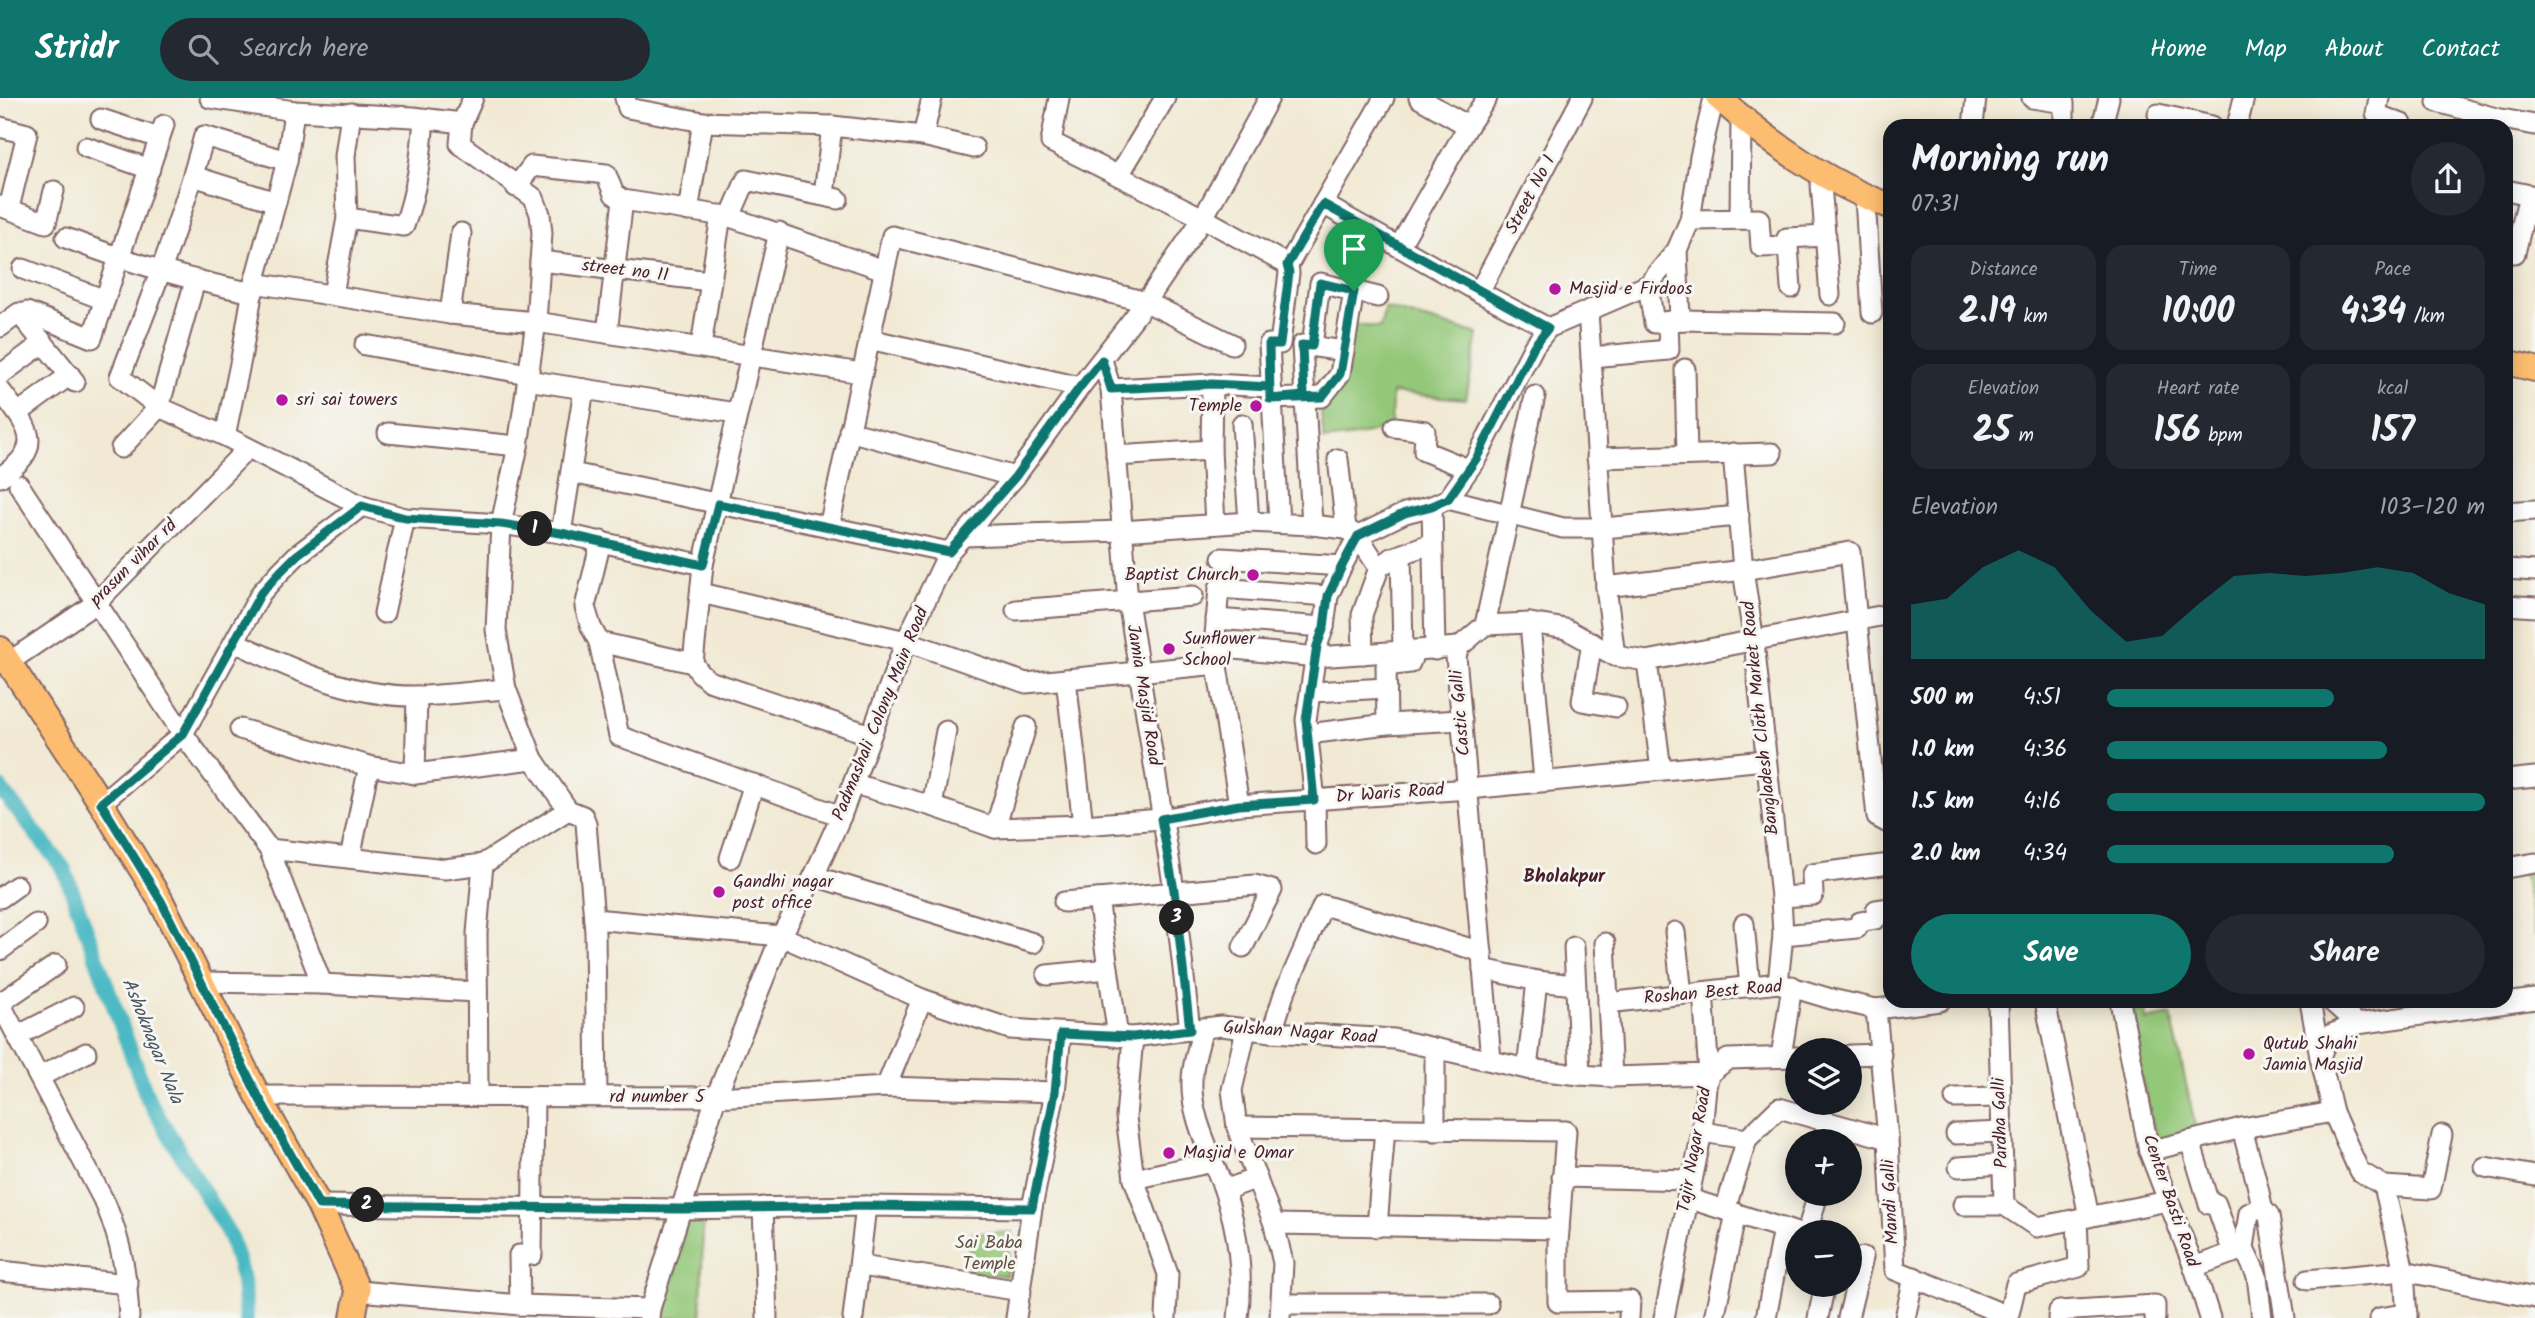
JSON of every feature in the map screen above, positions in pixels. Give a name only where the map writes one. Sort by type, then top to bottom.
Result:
[{"type":"main road","points":[[1717,98],[1740,108],[1824,162],[1883,190]]},
{"type":"main road","points":[[1740,108],[1820,172],[1865,197],[1883,203]]},
{"type":"main road","points":[[2513,350],[2535,355]]},
{"type":"main road","points":[[2513,364],[2535,369]]},
{"type":"main road","points":[[4,655],[101,803],[161,901],[258,1096],[319,1205],[358,1291],[353,1318]]},
{"type":"street","points":[[210,98],[294,111],[340,107],[417,111],[462,123]]},
{"type":"street","points":[[473,98],[462,123],[460,144],[534,198],[540,214],[542,233],[536,322],[518,446],[501,524],[496,629],[506,689],[533,759],[568,810],[583,816],[586,823],[594,919],[597,1097]]},
{"type":"street","points":[[625,98],[628,108],[703,122],[832,126],[923,136],[974,148]]},
{"type":"street","points":[[923,136],[932,98]]},
{"type":"street","points":[[1059,98],[1051,142],[1203,218],[1287,265]]},
{"type":"street","points":[[1119,175],[1165,98]]},
{"type":"street","name":"Padmashali Colony Main Road","points":[[649,1313],[716,1097],[781,936],[814,876],[841,816],[906,641],[949,552],[1015,477],[1146,302],[1203,218],[1269,98]]},
{"type":"street","points":[[1279,523],[1269,344],[1280,344],[1289,273],[1287,265],[1384,98]]},
{"type":"street","points":[[1419,98],[1468,126]]},
{"type":"street","points":[[1399,247],[1468,126],[1487,98]]},
{"type":"street","name":"Street No 1","points":[[1479,292],[1582,98]]},
{"type":"street","points":[[1436,650],[1432,543],[1440,503],[1476,459],[1534,346],[1548,328],[1648,285],[1677,250],[1690,220],[1700,157],[1717,98]]},
{"type":"street","points":[[1974,119],[1976,98]]},
{"type":"street","points":[[2032,98],[2064,103],[2064,119]]},
{"type":"street","points":[[2104,119],[2109,98]]},
{"type":"street","points":[[2239,119],[2244,98]]},
{"type":"street","points":[[2379,98],[2376,114],[2389,119]]},
{"type":"street","points":[[2439,98],[2437,102],[2502,119]]},
{"type":"street","points":[[333,294],[347,218],[340,107]]},
{"type":"street","points":[[1740,108],[1740,218]]},
{"type":"street","points":[[225,436],[253,288],[287,161],[294,111]]},
{"type":"street","points":[[347,218],[404,226],[413,201],[421,163],[417,111]]},
{"type":"street","points":[[2158,114],[2180,119]]},
{"type":"street","points":[[27,312],[92,338],[162,132],[101,119]]},
{"type":"street","points":[[2513,121],[2535,125]]},
{"type":"street","points":[[688,211],[703,122]]},
{"type":"street","points":[[701,347],[710,281],[726,216],[746,180],[831,197],[832,126]]},
{"type":"street","points":[[0,127],[27,134],[5,207],[46,223],[54,191]]},
{"type":"street","points":[[287,161],[204,136],[162,271],[120,377],[159,407],[225,436],[362,506],[405,518],[501,524],[561,533],[703,565]]},
{"type":"street","points":[[86,148],[150,169]]},
{"type":"street","points":[[516,187],[532,166],[606,174],[614,194],[623,200],[726,216],[884,270]]},
{"type":"street","points":[[1820,172],[1830,295]]},
{"type":"street","points":[[193,176],[276,202]]},
{"type":"street","points":[[2513,192],[2532,196],[2513,253]]},
{"type":"street","points":[[1865,197],[1872,313]]},
{"type":"street","points":[[607,333],[623,200]]},
{"type":"street","points":[[1323,204],[1548,328]]},
{"type":"street","points":[[1690,220],[1759,219],[1761,247],[1788,246]]},
{"type":"street","points":[[779,232],[703,565],[693,663],[709,681],[871,735]]},
{"type":"street","points":[[450,314],[461,233]]},
{"type":"street","points":[[829,527],[892,236],[1146,302],[1232,344]]},
{"type":"street","points":[[1791,288],[1787,238],[1826,236]]},
{"type":"street","points":[[66,238],[118,258],[195,281],[333,294],[450,314],[536,322],[862,373]]},
{"type":"street","points":[[1591,357],[1670,351],[1677,250]]},
{"type":"street","name":"street no 11","points":[[540,261],[710,281]]},
{"type":"street","points":[[23,269],[106,300]]},
{"type":"street","points":[[121,448],[159,407],[195,281]]},
{"type":"street","points":[[1312,346],[1320,283],[1378,297]]},
{"type":"street","points":[[1648,285],[1654,323],[1835,323]]},
{"type":"street","points":[[1111,389],[1212,384],[1270,393],[1322,397],[1340,374],[1354,291]]},
{"type":"street","points":[[1588,311],[1606,587],[1615,656]]},
{"type":"street","points":[[0,327],[19,313],[72,379],[18,413]]},
{"type":"street","points":[[869,339],[1080,387]]},
{"type":"street","points":[[0,375],[42,344]]},
{"type":"street","points":[[365,345],[584,389],[736,413]]},
{"type":"street","points":[[1312,525],[1302,345],[1344,351]]},
{"type":"street","name":"Jamia Masjid Road","points":[[1102,360],[1111,389],[1128,601],[1196,1029],[1191,1082],[1198,1120],[1225,1191],[1238,1251],[1241,1301],[1238,1318]]},
{"type":"street","points":[[1685,369],[1687,455]]},
{"type":"street","points":[[1212,384],[1211,450],[1215,524]]},
{"type":"street","points":[[561,533],[584,389]]},
{"type":"street","points":[[0,390],[18,413],[28,432],[29,450],[25,458],[0,477]]},
{"type":"street","points":[[1535,396],[1485,625],[1530,623],[1566,629],[1615,656],[1647,660],[1754,642],[1883,616]]},
{"type":"street","points":[[1242,424],[1249,522]]},
{"type":"street","points":[[1395,427],[1425,432],[1424,451],[1468,469]]},
{"type":"street","points":[[849,431],[1015,477]]},
{"type":"street","points":[[388,433],[518,446]]},
{"type":"street","name":"prasun vihar rd","points":[[4,655],[96,603],[247,449]]},
{"type":"street","points":[[1116,456],[1211,450]]},
{"type":"street","name":"Bangladesh Cloth Market Road","points":[[1733,453],[1743,570],[1754,642],[1781,897],[1788,1038]]},
{"type":"street","points":[[1597,458],[1772,453]]},
{"type":"street","points":[[1338,459],[1352,532],[1379,568]]},
{"type":"street","points":[[572,473],[949,552]]},
{"type":"street","points":[[19,485],[183,734],[269,849],[322,984]]},
{"type":"street","points":[[964,536],[1122,531],[1249,522],[1312,525],[1352,532],[1440,503],[1509,514],[1563,528],[1603,528],[1739,516]]},
{"type":"street","points":[[101,803],[183,734],[261,593],[297,555],[362,506]]},
{"type":"street","points":[[2513,512],[2535,510]]},
{"type":"street","points":[[384,613],[405,518]]},
{"type":"street","points":[[1316,844],[1306,720],[1328,596],[1342,566],[1352,532]]},
{"type":"street","points":[[601,541],[585,607],[590,627],[599,642],[619,736],[841,816]]},
{"type":"street","points":[[1363,654],[1362,615],[1379,568],[1392,558],[1432,543]]},
{"type":"street","points":[[1606,587],[1743,570],[1850,552],[1877,817],[1883,820]]},
{"type":"street","points":[[1387,724],[1386,666],[1410,663],[1401,555]]},
{"type":"street","points":[[1222,558],[1342,566]]},
{"type":"street","points":[[2513,569],[2535,571]]},
{"type":"street","points":[[1239,805],[1216,655],[1219,588],[1328,596]]},
{"type":"street","points":[[701,593],[906,641],[1026,682],[1140,671],[1216,655],[1317,657],[1459,647]]},
{"type":"street","points":[[1016,610],[1193,596]]},
{"type":"street","points":[[2513,605],[2535,607]]},
{"type":"street","points":[[1216,619],[1324,627]]},
{"type":"street","points":[[1530,623],[1544,781]]},
{"type":"street","name":"Castic Galli","points":[[1485,625],[1459,647],[1456,656],[1491,1060]]},
{"type":"street","points":[[235,642],[313,677],[368,691],[417,696],[506,689]]},
{"type":"street","points":[[599,642],[693,663]]},
{"type":"street","points":[[1592,643],[1582,701],[1616,707]]},
{"type":"street","points":[[1647,660],[1661,770]]},
{"type":"street","points":[[1066,679],[1083,825]]},
{"type":"street","points":[[1312,692],[1387,688]]},
{"type":"street","points":[[415,774],[417,696]]},
{"type":"street","points":[[1308,734],[1387,724],[1462,720]]},
{"type":"street","points":[[995,828],[1027,727]]},
{"type":"street","points":[[240,729],[369,766],[415,774],[533,759]]},
{"type":"street","points":[[932,806],[946,731]]},
{"type":"street","name":"Dr Waris Road","points":[[853,784],[932,806],[995,828],[1161,819],[1239,805],[1469,789],[1765,760]]},
{"type":"street","points":[[350,858],[369,766]]},
{"type":"street","points":[[2513,779],[2535,777]]},
{"type":"street","points":[[730,858],[754,785]]},
{"type":"street","points":[[269,849],[444,869],[483,864],[568,810]]},
{"type":"street","points":[[2513,867],[2535,863]]},
{"type":"street","points":[[478,1096],[477,933],[483,864]]},
{"type":"street","points":[[1781,897],[1813,895],[1812,874],[1883,865]]},
{"type":"street","points":[[814,876],[1033,943]]},
{"type":"street","points":[[1064,902],[1174,890],[1255,885],[1272,890],[1243,947]]},
{"type":"street","points":[[0,898],[17,886]]},
{"type":"street","points":[[1098,899],[1108,969],[1125,1037],[1126,1117],[1134,1179],[1168,1275],[1166,1318]]},
{"type":"street","points":[[1272,1032],[1284,994],[1324,905],[1537,981],[1575,985]]},
{"type":"street","points":[[1783,935],[1857,928],[1860,922],[1876,919],[1876,910],[1883,909]]},
{"type":"street","name":"Gulshan Nagar Road","points":[[594,919],[781,936],[922,999],[1010,1029],[1125,1037],[1221,1026],[1272,1032],[1394,1039],[1527,1069],[1580,1075],[1612,1077],[1709,1074]]},
{"type":"street","points":[[0,950],[36,924]]},
{"type":"street","points":[[1744,924],[1750,987]]},
{"type":"street","points":[[1675,932],[1682,995]]},
{"type":"street","points":[[1605,943],[1612,1077]]},
{"type":"street","points":[[1574,947],[1580,1075]]},
{"type":"street","points":[[57,965],[0,1003],[9,1030],[39,1077],[106,1205],[120,1240],[128,1284],[129,1318]]},
{"type":"street","points":[[1046,975],[1108,969]]},
{"type":"street","points":[[1527,1069],[1537,981]]},
{"type":"street","points":[[200,982],[322,984],[477,992]]},
{"type":"street","name":"Roshan Best Road","points":[[1608,1003],[1785,984],[1830,999],[1876,1009],[1884,1008]]},
{"type":"street","points":[[1703,992],[1709,1074]]},
{"type":"street","points":[[886,1087],[922,999]]},
{"type":"street","points":[[2513,1002],[2535,999]]},
{"type":"street","points":[[9,1030],[74,1007]]},
{"type":"street","name":"Pardha Galli","points":[[1998,1008],[2004,1205]]},
{"type":"street","points":[[2008,1317],[2016,1284],[2079,1267],[2083,1218],[2046,1008]]},
{"type":"street","name":"Center Basti Road","points":[[2121,1008],[2149,1151],[2194,1267],[2210,1318]]},
{"type":"street","points":[[2311,1008],[2333,1112],[2359,1171],[2385,1186],[2431,1189],[2442,1135]]},
{"type":"street","points":[[2339,1008],[2357,1024]]},
{"type":"street","points":[[2320,1057],[2329,1035],[2357,1024],[2471,1008]]},
{"type":"street","name":"Mandi Galli","points":[[1876,1009],[1888,1139],[1895,1270],[2008,1317]]},
{"type":"street","points":[[1246,1030],[1232,1090],[1237,1127],[1274,1224],[1283,1263],[1281,1311],[1394,1311],[1488,1304]]},
{"type":"street","points":[[1016,1318],[1032,1208],[1055,1092],[1061,1034]]},
{"type":"street","points":[[1434,1131],[1435,1049]]},
{"type":"street","points":[[39,1077],[86,1053]]},
{"type":"street","points":[[1862,1055],[1881,1054]]},
{"type":"street","name":"Tajir Nagar Road","points":[[1664,1318],[1702,1132],[1709,1074],[1728,1059],[1785,1057]]},
{"type":"street","name":"rd number 5","points":[[258,1096],[716,1097],[886,1087],[1055,1092]]},
{"type":"street","points":[[520,1305],[519,1255],[533,1255],[534,1097]]},
{"type":"street","points":[[1955,1098],[1999,1097]]},
{"type":"street","points":[[1714,1318],[1731,1211],[1747,1139],[1779,1108],[1785,1108]]},
{"type":"street","points":[[2149,1151],[2242,1128],[2333,1112]]},
{"type":"street","points":[[1806,1115],[1822,1129]]},
{"type":"street","points":[[1237,1127],[1566,1131],[1559,1229],[1558,1302],[1630,1301],[1629,1318]]},
{"type":"street","points":[[1377,1227],[1385,1128]]},
{"type":"street","points":[[2242,1128],[2248,1157],[2258,1181],[2262,1208],[2269,1216],[2285,1318]]},
{"type":"street","points":[[1702,1132],[1747,1139]]},
{"type":"street","points":[[1956,1134],[2001,1132]]},
{"type":"street","points":[[1862,1136],[1888,1139]]},
{"type":"street","points":[[2190,1140],[2209,1204],[2216,1204],[2239,1251],[2257,1276],[2262,1318]]},
{"type":"street","points":[[1134,1179],[1213,1162]]},
{"type":"street","points":[[1959,1167],[2002,1164]]},
{"type":"street","points":[[2485,1167],[2535,1176]]},
{"type":"street","points":[[1562,1177],[1689,1189],[1731,1211],[1785,1229]]},
{"type":"street","points":[[1225,1191],[1258,1178]]},
{"type":"street","points":[[2380,1318],[2407,1316],[2404,1271],[2385,1186]]},
{"type":"street","points":[[1963,1205],[2004,1205],[2036,1227],[2168,1201]]},
{"type":"street","points":[[319,1205],[681,1209],[866,1206],[1032,1208]]},
{"type":"street","points":[[853,1318],[866,1206]]},
{"type":"street","points":[[763,1207],[767,1318]]},
{"type":"street","points":[[2239,1251],[2249,1213],[2262,1208]]},
{"type":"street","points":[[1274,1224],[1559,1229]]},
{"type":"street","points":[[1766,1318],[1785,1249]]},
{"type":"street","points":[[2194,1267],[2239,1251]]},
{"type":"street","points":[[1862,1257],[1895,1270]]},
{"type":"street","points":[[861,1266],[1021,1292]]},
{"type":"street","points":[[0,1271],[128,1284]]},
{"type":"street","points":[[2307,1280],[2404,1271],[2535,1298]]},
{"type":"street","points":[[2257,1276],[2279,1273]]},
{"type":"street","points":[[1905,1318],[1914,1277]]},
{"type":"street","points":[[358,1291],[482,1310],[520,1305],[649,1313]]},
{"type":"street","points":[[1818,1318],[1822,1297]]},
{"type":"street","points":[[1847,1318],[1850,1297]]},
{"type":"street","points":[[1960,1318],[1964,1298]]},
{"type":"street","points":[[2058,1318],[2059,1311],[2108,1313],[2155,1305],[2155,1318]]},
{"type":"green space","points":[[1385,308],[1478,334],[1466,399],[1392,393],[1391,427],[1356,436],[1324,440],[1320,401],[1354,324],[1380,328]]},
{"type":"green space","points":[[2535,870],[2535,936],[2523,871]]},
{"type":"green space","points":[[2145,1009],[2146,1020],[2171,1015],[2195,1125],[2176,1138],[2157,1142],[2125,1014]]},
{"type":"green space","points":[[687,1222],[703,1223],[701,1318],[654,1318]]},
{"type":"green space","name":"Sai Baba Temple","points":[[1012,1232],[1006,1276],[969,1272],[969,1234]]},
{"type":"waterway","name":"Ashoknagar Nala","points":[[0,788],[64,869],[148,1099],[230,1236],[243,1280],[246,1318]]},
{"type":"place","name":"Masjid e Firdoos","points":[[1555,289]]},
{"type":"place","name":"sri sai towers","points":[[282,400]]},
{"type":"place","name":"Temple","points":[[1256,406]]},
{"type":"place","name":"Baptist Church","points":[[1253,575]]},
{"type":"place","name":"Sunflower School","points":[[1169,649]]},
{"type":"place","name":"Gandhi nagar post office","points":[[719,892]]},
{"type":"place","name":"Qutub Shahi Jamia Masjid","points":[[2249,1054]]},
{"type":"place","name":"Masjid e Omar","points":[[1169,1153]]},
{"type":"district","name":"Bholakpur","points":[[1564,877]]},
{"type":"route","points":[[1354,291],[1320,283],[1312,346],[1302,345],[1304,396],[1270,399],[1269,344],[1280,344],[1289,273],[1287,265],[1323,204],[1548,328],[1534,346],[1476,459],[1448,499],[1405,513],[1358,536],[1342,566],[1328,596],[1306,720],[1314,800],[1239,805],[1161,819],[1174,890],[1190,1030],[1133,1037],[1061,1034],[1055,1092],[1032,1208],[866,1206],[681,1209],[319,1205],[258,1096],[161,901],[101,803],[183,734],[261,593],[297,555],[362,506],[405,518],[501,524],[561,533],[703,565],[718,504],[949,552],[1015,477],[1102,360],[1111,389],[1212,384],[1270,387],[1270,399],[1322,397],[1340,374],[1354,291]]}]
